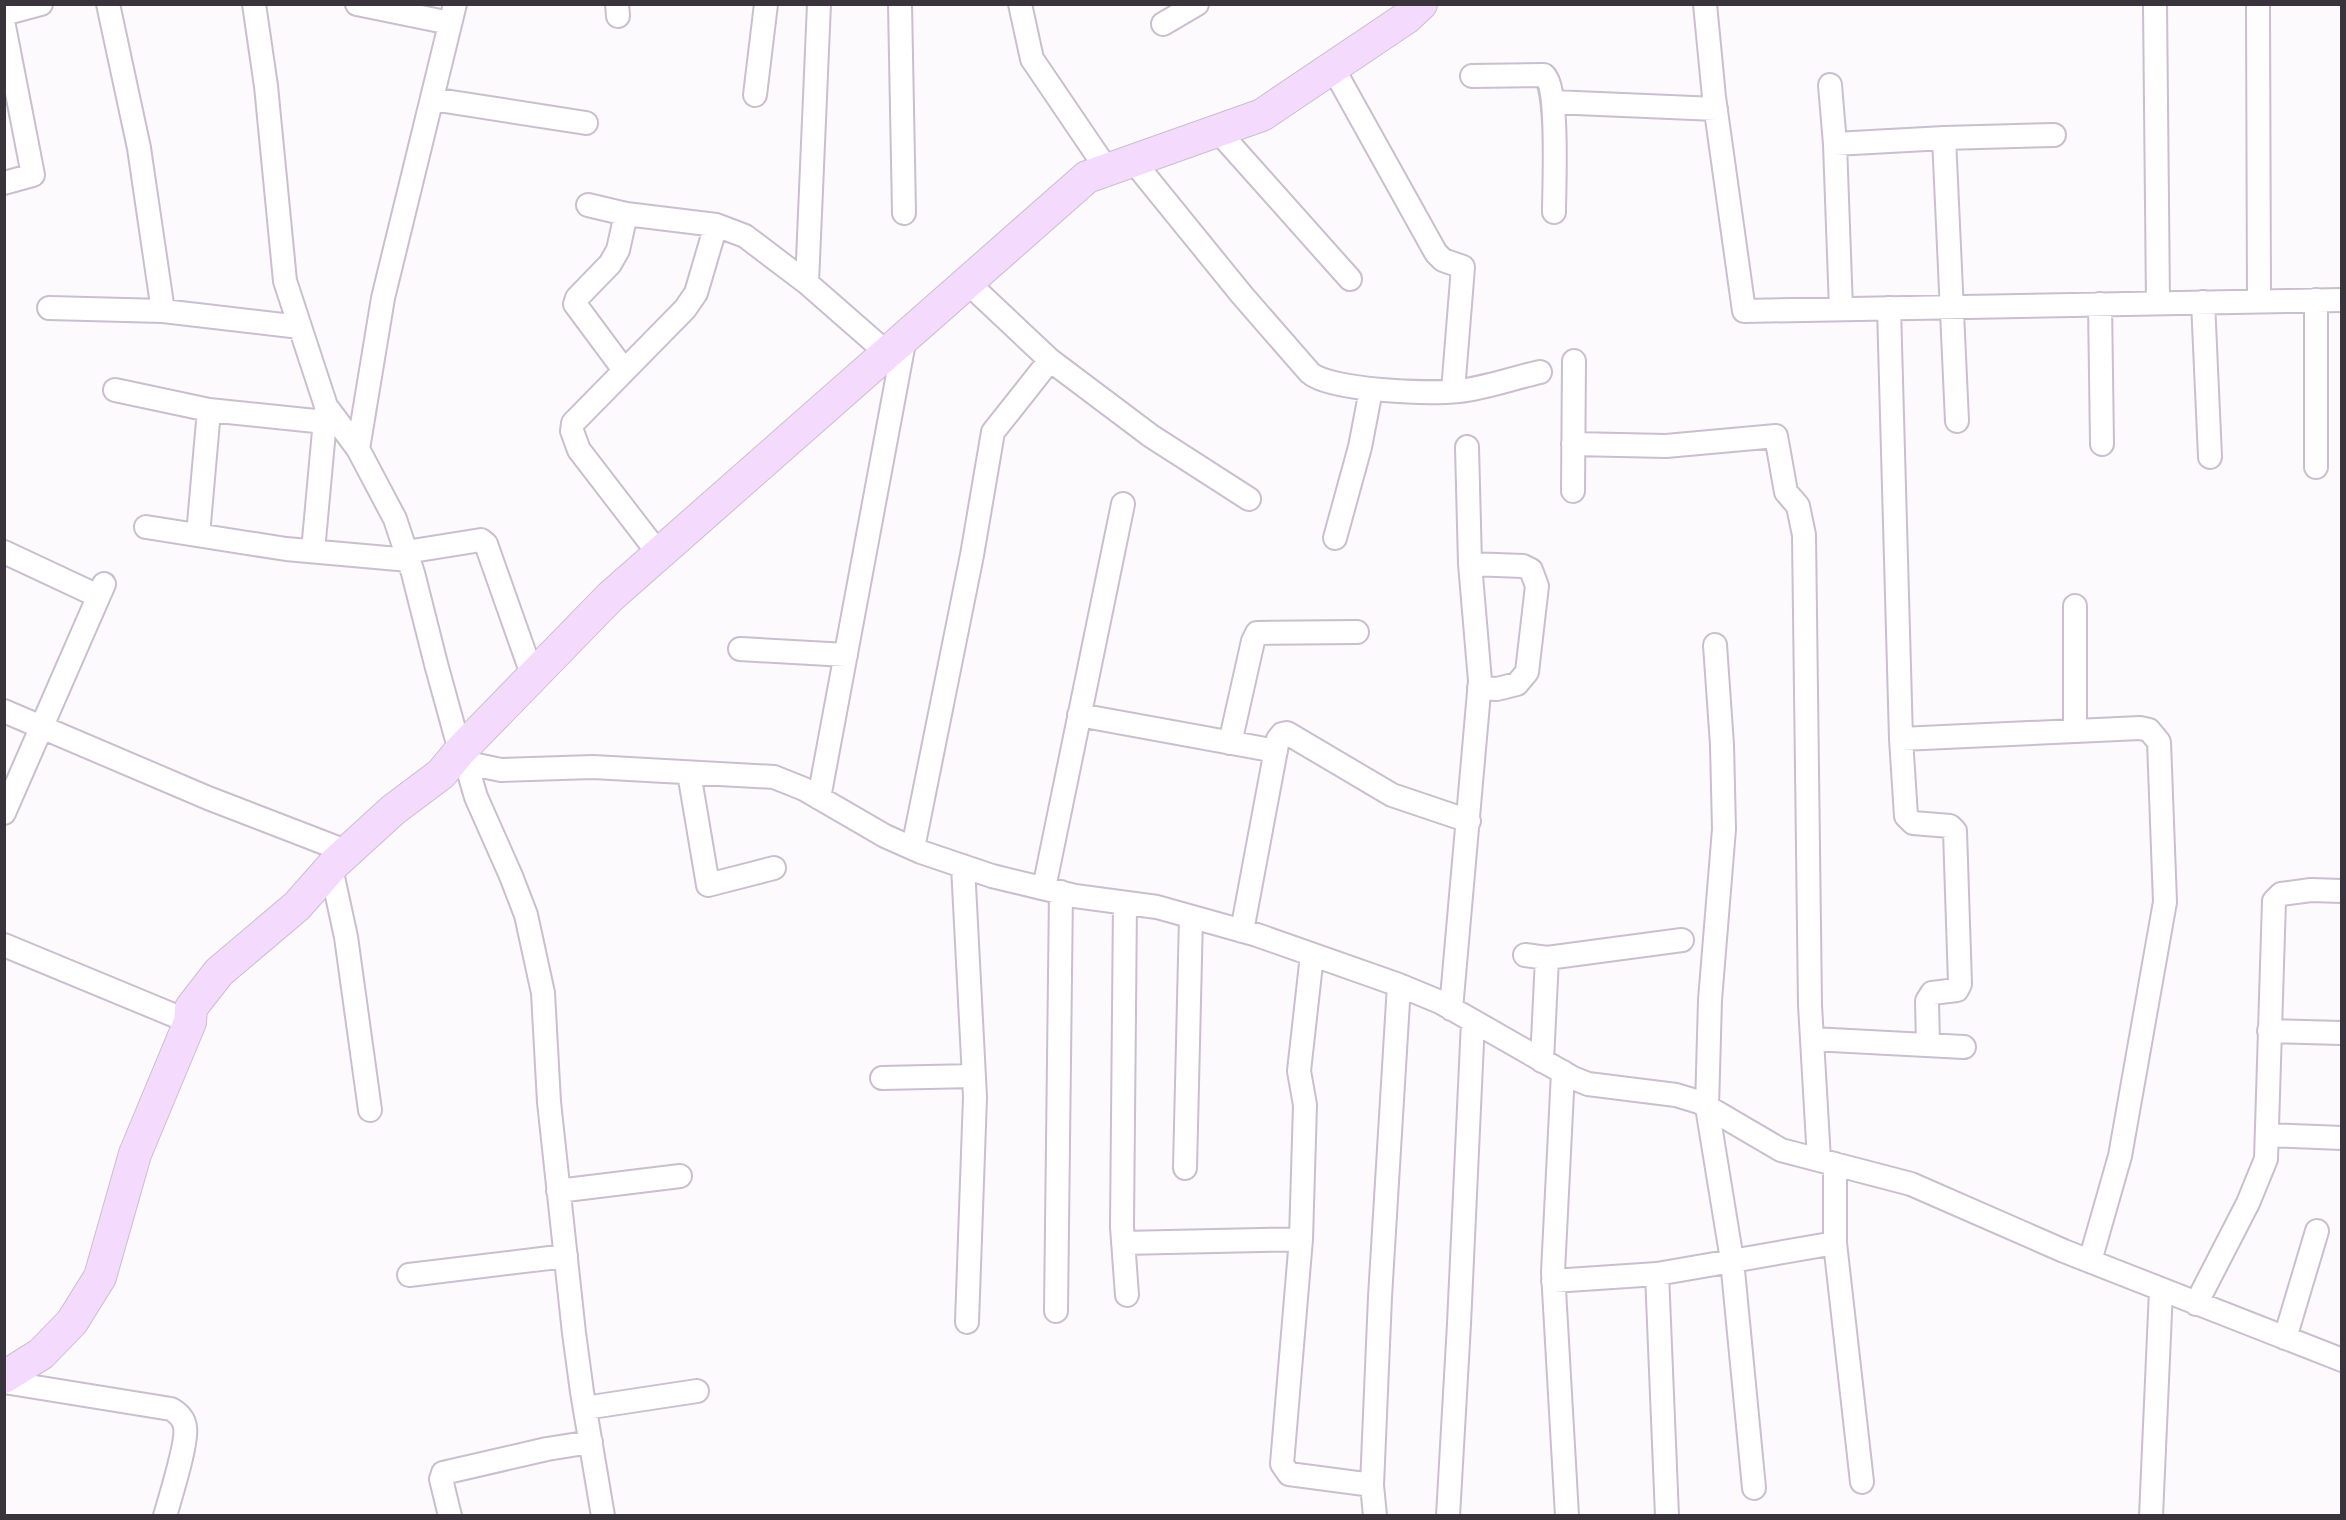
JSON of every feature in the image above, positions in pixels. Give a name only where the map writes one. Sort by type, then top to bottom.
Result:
[{"type":"main road","points":[[4,1377],[41,1354],[72,1322],[100,1278],[135,1154],[190,1022],[190,1008],[219,972],[297,906],[339,860],[393,810],[460,758],[533,677],[610,597],[1087,177],[1262,116],[1406,18],[1421,4]]},
{"type":"street","points":[[4,14],[41,4]]},
{"type":"street","points":[[108,4],[139,148],[163,311]]},
{"type":"street","points":[[254,4],[266,86],[285,281],[326,414],[313,551]]},
{"type":"street","points":[[357,4],[452,14],[383,298],[358,449]]},
{"type":"street","points":[[755,95],[766,4]]},
{"type":"street","points":[[807,283],[819,4]]},
{"type":"street","points":[[900,4],[904,213]]},
{"type":"street","points":[[1020,4],[1032,59],[1121,166],[1318,380],[1371,390],[1453,391],[1540,372]]},
{"type":"street","points":[[1163,24],[1197,4]]},
{"type":"street","points":[[1705,4],[1716,110],[1744,311],[2342,300]]},
{"type":"street","points":[[2155,4],[2158,303]]},
{"type":"street","points":[[2258,4],[2259,301]]},
{"type":"street","points":[[4,26],[33,175],[4,183]]},
{"type":"street","points":[[1333,68],[1436,253],[1443,260],[1463,267],[1453,391]]},
{"type":"street","points":[[1472,76],[1544,75],[1548,78],[1553,102],[1554,212]]},
{"type":"street","points":[[1830,84],[1835,144],[1841,309]]},
{"type":"street","points":[[432,99],[586,123]]},
{"type":"street","points":[[1553,102],[1716,110]]},
{"type":"street","points":[[1218,131],[1350,279]]},
{"type":"street","points":[[1835,144],[2054,135]]},
{"type":"street","points":[[1944,138],[1957,421]]},
{"type":"street","points":[[588,206],[626,214],[716,225],[745,236],[807,283],[896,345],[846,655],[819,798]]},
{"type":"street","points":[[624,370],[575,304],[577,298],[610,264],[618,250],[626,214]]},
{"type":"street","points":[[659,554],[579,450],[572,431],[573,423],[685,309],[696,293],[716,225]]},
{"type":"street","points":[[967,282],[1050,360],[1151,436],[1250,499]]},
{"type":"street","points":[[2316,300],[2316,467]]},
{"type":"street","points":[[2202,302],[2210,458]]},
{"type":"street","points":[[2100,304],[2102,444]]},
{"type":"street","points":[[49,308],[163,311],[300,327]]},
{"type":"street","points":[[1889,308],[1901,739],[1906,816],[1913,823],[1950,826],[1955,831],[1960,984],[1957,990],[1932,993],[1928,1001],[1928,1044]]},
{"type":"street","points":[[913,848],[972,555],[993,432],[1050,360]]},
{"type":"street","points":[[1574,361],[1574,491]]},
{"type":"street","points":[[115,390],[209,410],[326,414],[358,449],[395,519],[407,556],[460,758],[519,896],[537,962],[543,993],[549,1102],[558,1191],[585,1408],[603,1515]]},
{"type":"street","points":[[1335,538],[1360,447],[1371,390]]},
{"type":"street","points":[[198,535],[209,410]]},
{"type":"street","points":[[1573,444],[1666,446],[1776,436],[1786,492],[1798,506],[1803,520],[1812,1039],[1862,1482]]},
{"type":"street","points":[[1451,1009],[1479,688],[1470,564],[1467,447]]},
{"type":"street","points":[[1056,1311],[1052,890],[1079,715],[1123,504]]},
{"type":"street","points":[[146,528],[313,551],[407,556],[481,540],[486,544],[533,677]]},
{"type":"street","points":[[4,552],[101,590],[4,813]]},
{"type":"street","points":[[1470,564],[1523,566],[1531,570],[1537,586],[1527,672],[1517,684],[1497,689],[1479,688]]},
{"type":"street","points":[[2074,731],[2075,606]]},
{"type":"street","points":[[1230,743],[1253,641],[1257,633],[1357,632]]},
{"type":"street","points":[[1715,645],[1722,745],[1724,829],[1710,1000],[1707,1107],[1732,1260],[1754,1488]]},
{"type":"street","points":[[740,648],[846,655]]},
{"type":"street","points":[[4,711],[208,798],[339,860],[346,937],[370,1110]]},
{"type":"street","points":[[1079,715],[1276,751]]},
{"type":"street","points":[[1901,739],[2140,728],[2149,730],[2159,742],[2165,902],[2120,1156],[2090,1261]]},
{"type":"street","points":[[1242,931],[1278,739],[1282,734],[1287,733],[1392,795],[1469,821]]},
{"type":"street","points":[[460,758],[501,770],[593,767],[774,777],[804,789],[885,836],[992,876],[1052,890],[1157,907],[1242,931],[1399,985],[1451,1009],[1542,1061],[1588,1084],[1676,1095],[1699,1102],[1781,1149],[1911,1184],[2161,1290],[2342,1360]]},
{"type":"street","points":[[689,773],[708,885],[774,868]]},
{"type":"street","points":[[963,866],[974,1076],[967,1322]]},
{"type":"street","points":[[2196,1304],[2251,1194],[2266,1158],[2274,901],[2281,894],[2342,891]]},
{"type":"street","points":[[1125,903],[1123,1243],[1127,1295]]},
{"type":"street","points":[[1185,1168],[1191,917]]},
{"type":"street","points":[[1525,955],[1548,958],[1682,940]]},
{"type":"street","points":[[4,945],[190,1022]]},
{"type":"street","points":[[1312,955],[1299,1071],[1305,1105],[1301,1239],[1282,1464],[1289,1474],[1372,1485]]},
{"type":"street","points":[[1542,1061],[1548,958]]},
{"type":"street","points":[[1376,1515],[1372,1485],[1380,1297],[1399,985]]},
{"type":"street","points":[[1448,1515],[1460,1324],[1473,1021]]},
{"type":"street","points":[[2269,1031],[2342,1034]]},
{"type":"street","points":[[1812,1039],[1964,1047]]},
{"type":"street","points":[[1563,1072],[1553,1281],[1567,1515]]},
{"type":"street","points":[[882,1078],[974,1076]]},
{"type":"street","points":[[2266,1135],[2342,1138]]},
{"type":"street","points":[[558,1191],[680,1176]]},
{"type":"street","points":[[2285,1338],[2317,1230]]},
{"type":"street","points":[[1123,1243],[1301,1239]]},
{"type":"street","points":[[1553,1281],[1657,1274],[1835,1243]]},
{"type":"street","points":[[409,1275],[566,1256]]},
{"type":"street","points":[[1657,1274],[1667,1515]]},
{"type":"street","points":[[2151,1515],[2161,1290]]},
{"type":"street","points":[[4,1382],[171,1409],[179,1414],[185,1427],[183,1447],[165,1515]]},
{"type":"street","points":[[585,1408],[697,1391]]},
{"type":"street","points":[[450,1515],[441,1479],[443,1473],[547,1449],[591,1442]]}]
